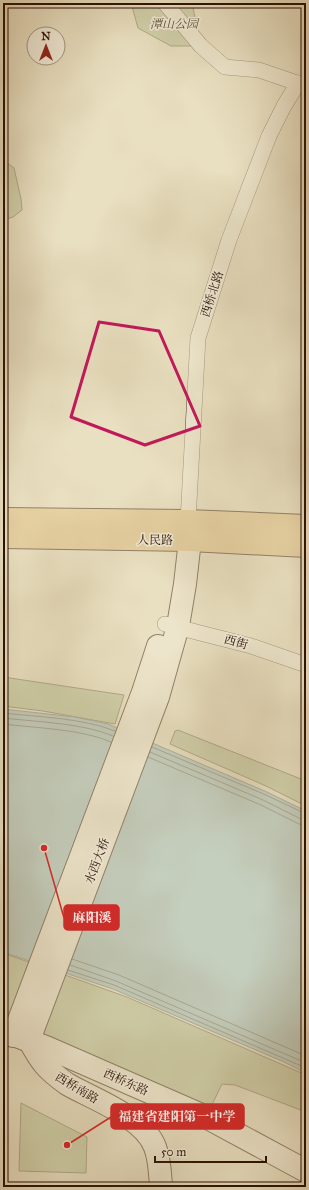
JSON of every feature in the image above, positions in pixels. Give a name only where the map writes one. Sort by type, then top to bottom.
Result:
[{"type":"highway","name":"人民路","points":[[3,519],[186,534],[306,546]]},
{"type":"highway","name":"人民路","points":[[3,538],[186,534],[306,526]]},
{"type":"main road","name":"水西大桥","points":[[20,1031],[151,695],[171,625],[186,534]]},
{"type":"main road","name":"西桥东路","points":[[20,1031],[204,1116],[306,1171]]},
{"type":"main road","name":"西桥南路","points":[[20,1031],[43,1064],[57,1077],[66,1084],[133,1120],[144,1130],[155,1147],[159,1162],[161,1187]]},
{"type":"street","points":[[165,3],[201,46],[224,67],[259,70],[302,85]]},
{"type":"street","name":"西桥北路","points":[[186,534],[198,338],[229,240],[266,144],[284,106],[302,85]]},
{"type":"street","name":"西街","points":[[171,625],[250,646],[306,665]]},
{"type":"highlighted area","points":[[99,322],[159,331],[200,426],[145,445],[71,417]]},
{"type":"green space","name":"潭山公园","points":[[131,3],[192,3],[201,46],[171,46],[138,28]]},
{"type":"green space","points":[[3,160],[14,168],[22,210],[13,217],[3,220]]},
{"type":"green space","points":[[3,677],[124,695],[115,724],[43,711],[3,706]]},
{"type":"green space","points":[[178,730],[306,781],[306,806],[266,786],[170,744],[175,731]]},
{"type":"green space","points":[[3,953],[127,997],[306,1075],[306,1112],[235,1085],[222,1084],[210,1109],[12,1031],[3,1030]]},
{"type":"green space","points":[[21,1103],[87,1137],[86,1173],[19,1171]]},
{"type":"water","points":[[3,709],[75,717],[108,724],[267,792],[306,811],[306,1073],[284,1062],[113,989],[3,952]]},
{"type":"place","name":"麻阳溪","points":[[44,848]]},
{"type":"place","name":"福建省建阳第一中学","points":[[67,1145]]}]
